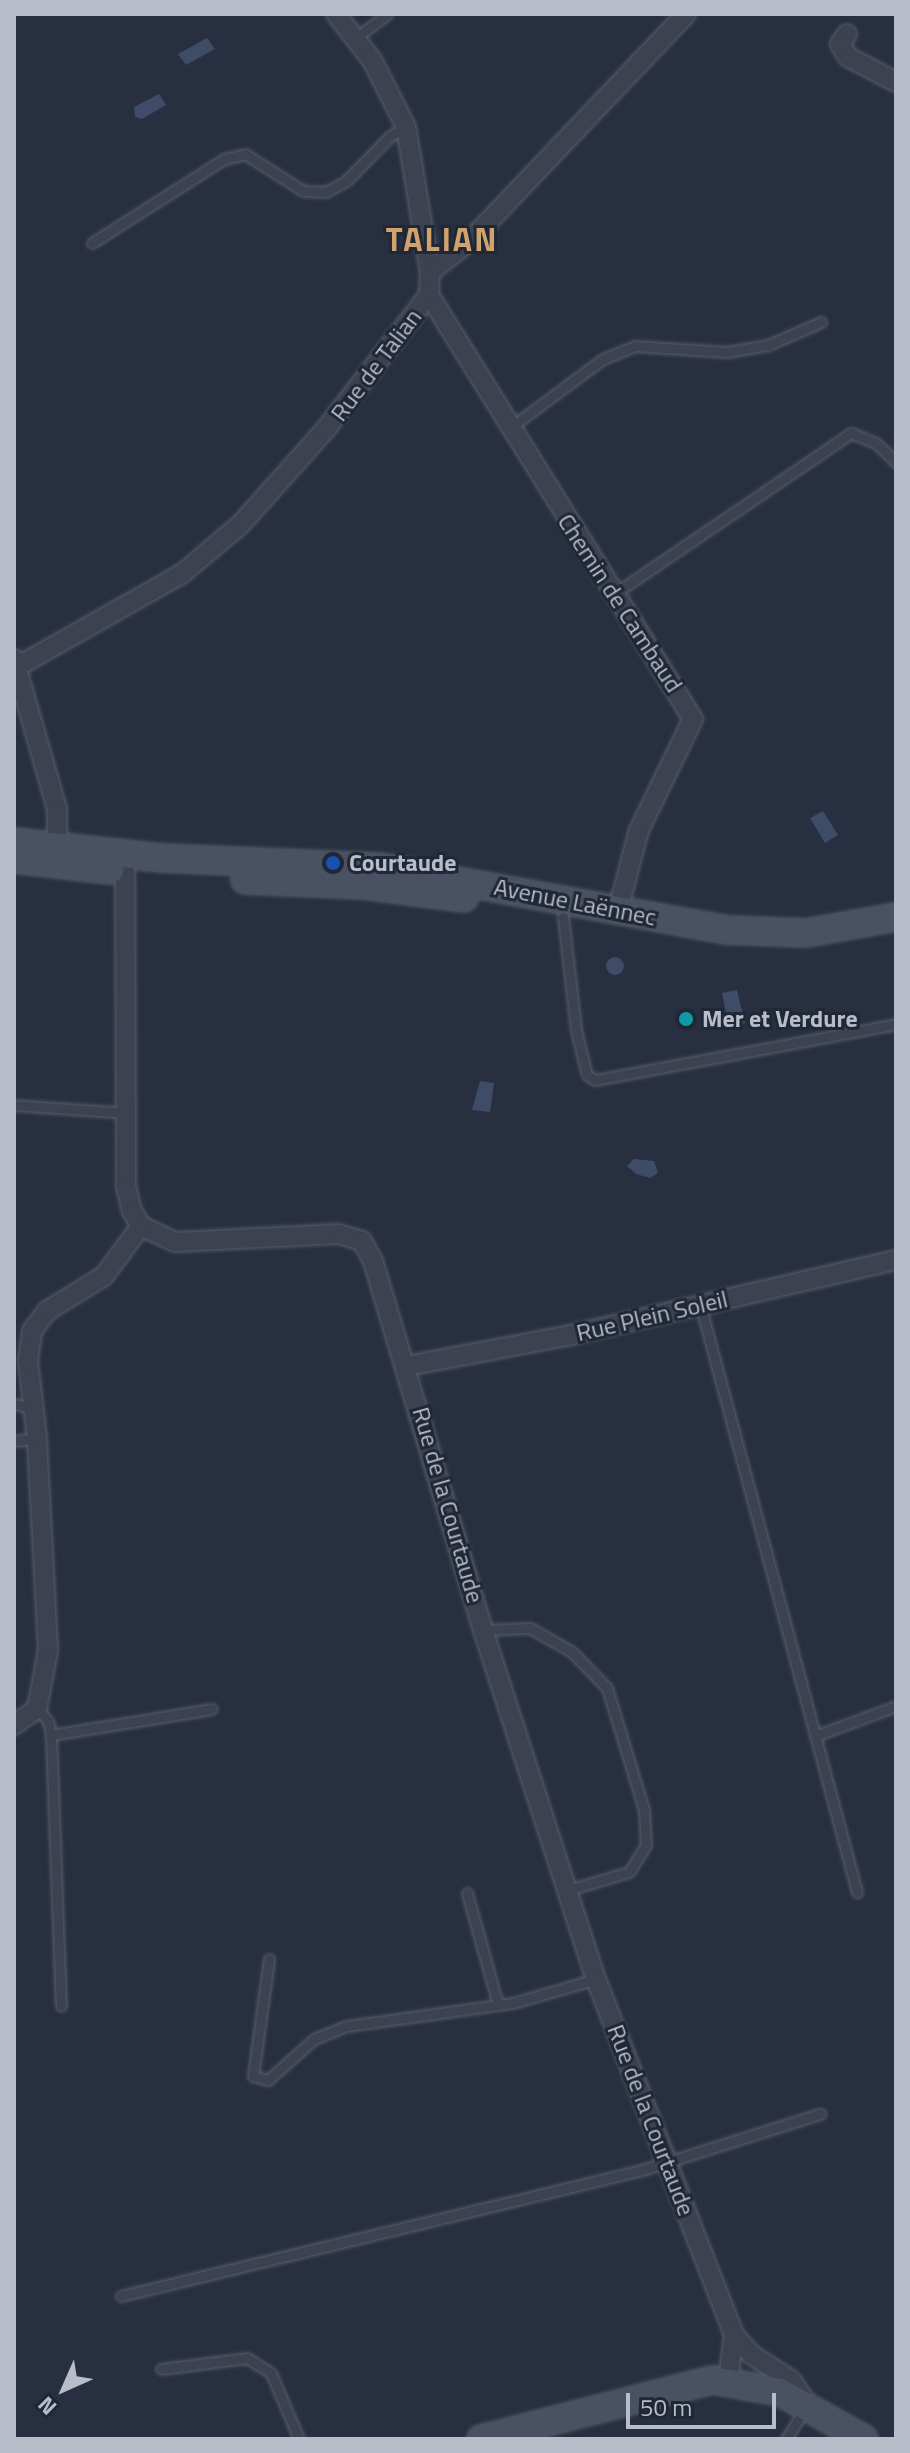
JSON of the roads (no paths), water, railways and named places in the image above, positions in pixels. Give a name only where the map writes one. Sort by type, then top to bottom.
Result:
[{"type":"main road","name":"Avenue Laënnec","points":[[14,842],[57,856]]},
{"type":"main road","name":"Avenue Laënnec","points":[[14,859],[57,856],[364,885],[563,917],[727,930],[806,933],[896,917]]},
{"type":"main road","name":"Avenue Laënnec","points":[[125,863],[380,867],[616,919],[798,948],[850,944],[896,933]]},
{"type":"main road","points":[[481,2439],[692,2383],[728,2380],[807,2404],[864,2439]]},
{"type":"street","name":"Rue de Talian","points":[[57,856],[46,760],[15,663],[172,580],[241,524],[326,429],[429,295],[430,272],[406,127],[357,37],[336,14]]},
{"type":"street","points":[[430,272],[470,241],[686,14]]},
{"type":"street","points":[[847,34],[840,44],[848,57],[896,82]]},
{"type":"street","name":"Chemin de Cambaud","points":[[429,295],[693,719],[639,830],[616,919]]},
{"type":"street","points":[[14,1725],[37,1709],[48,1650],[37,1438],[28,1361],[32,1331],[47,1311],[104,1276],[141,1226],[126,1186],[125,863]]},
{"type":"street","name":"Rue de la Courtaude","points":[[141,1226],[176,1242],[339,1234],[362,1241],[407,1366],[483,1630],[596,1979],[734,2335],[752,2355],[791,2380],[807,2404]]},
{"type":"street","name":"Rue Plein Soleil","points":[[407,1366],[896,1261]]},
{"type":"street","name":"Rue de la Courtaude","points":[[728,2380],[734,2335]]},
{"type":"street","points":[[728,2380],[751,2367],[752,2355]]},
{"type":"lane","points":[[357,37],[387,14]]},
{"type":"lane","points":[[92,243],[224,159],[245,154],[303,191],[326,192],[346,181],[390,136],[406,127]]},
{"type":"lane","points":[[510,428],[603,359],[635,346],[727,352],[768,345],[821,322]]},
{"type":"lane","points":[[614,595],[851,433],[876,443],[896,462]]},
{"type":"lane","points":[[563,917],[576,1030],[587,1075],[595,1080],[896,1024]]},
{"type":"lane","points":[[14,1105],[127,1113]]},
{"type":"lane","points":[[700,1304],[857,1892]]},
{"type":"lane","points":[[14,1404],[34,1408]]},
{"type":"lane","points":[[14,1441],[37,1438]]},
{"type":"lane","points":[[483,1630],[530,1628],[572,1652],[607,1688],[644,1810],[646,1845],[629,1872],[568,1890]]},
{"type":"lane","points":[[815,1736],[896,1706]]},
{"type":"lane","points":[[37,1709],[48,1721],[51,1735],[61,2006]]},
{"type":"lane","points":[[51,1735],[212,1709]]},
{"type":"lane","points":[[467,1893],[498,2005]]},
{"type":"lane","points":[[269,1959],[253,2076],[268,2080],[314,2039],[347,2026],[498,2005],[596,1979]]},
{"type":"lane","points":[[121,2296],[667,2162],[820,2114]]},
{"type":"lane","points":[[161,2369],[247,2358],[271,2373],[299,2439]]},
{"type":"lane","points":[[786,2439],[807,2404]]},
{"type":"water","points":[[207,38],[215,49],[186,65],[178,54]]},
{"type":"water","points":[[159,94],[166,105],[142,119],[135,117],[134,107]]},
{"type":"water","points":[[823,811],[838,835],[825,843],[810,818]]},
{"type":"water","points":[[615,957],[624,966],[615,975],[606,966]]},
{"type":"water","points":[[737,990],[745,1023],[729,1026],[722,993]]},
{"type":"water","points":[[480,1081],[494,1083],[490,1112],[472,1110]]},
{"type":"water","points":[[634,1159],[654,1161],[658,1173],[650,1178],[636,1174],[627,1166]]},
{"type":"place","name":"Courtaude","points":[[333,863]]},
{"type":"place","name":"Mer et Verdure","points":[[686,1019]]},
{"type":"district","name":"TALIAN","points":[[442,239]]}]
